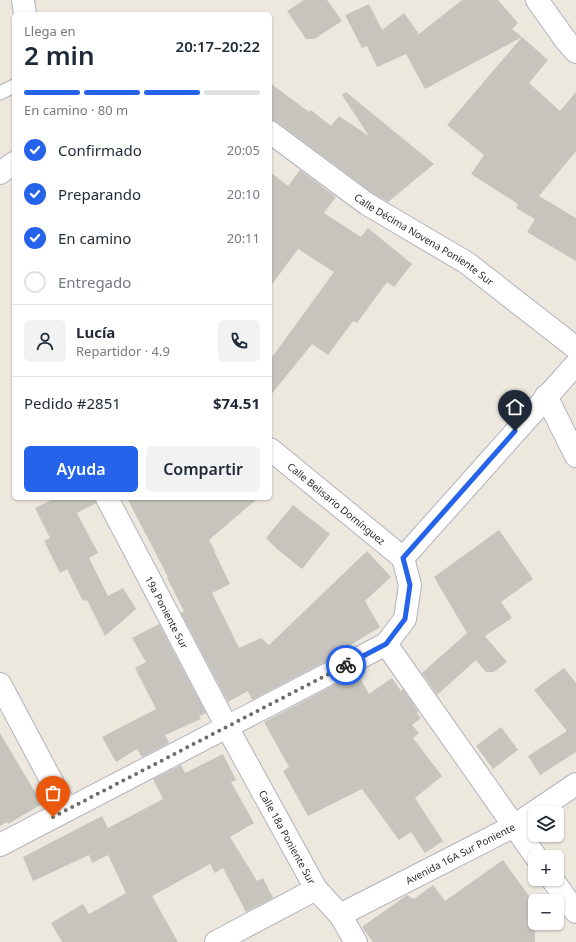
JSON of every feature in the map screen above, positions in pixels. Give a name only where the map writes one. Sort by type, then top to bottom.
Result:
[{"type":"street","points":[[23,0],[25,12]]},
{"type":"street","points":[[537,0],[567,42],[576,52]]},
{"type":"street","name":"Calle Décima Novena Poniente Sur","points":[[272,133],[367,204],[467,263],[576,348]]},
{"type":"street","points":[[0,173],[12,164]]},
{"type":"street","points":[[0,844],[386,644],[405,619],[410,585],[403,558],[576,364]]},
{"type":"street","points":[[546,396],[576,456]]},
{"type":"street","name":"Calle Belisario Domínguez","points":[[272,451],[403,558]]},
{"type":"street","name":"19a Poniente Sur","points":[[108,500],[227,727]]},
{"type":"street","points":[[386,644],[531,850]]},
{"type":"street","points":[[0,684],[66,810]]},
{"type":"street","name":"Calle 18a Poniente Sur","points":[[227,727],[316,889],[340,915],[356,942]]},
{"type":"street","name":"Avenida 16A Sur Poniente","points":[[340,915],[514,826],[576,784]]},
{"type":"street","points":[[557,886],[576,912]]},
{"type":"street","points":[[216,942],[316,889]]},
{"type":"lane","points":[[0,94],[12,87]]},
{"type":"building","points":[[304,0],[327,0],[342,21],[314,39],[306,39],[287,11]]},
{"type":"building","points":[[462,0],[498,0],[518,23],[512,29],[522,37],[425,89],[406,54],[377,67],[367,46],[362,48],[345,15],[369,4],[382,30],[404,13],[419,34]]},
{"type":"building","points":[[522,37],[548,60],[529,83],[560,111],[576,92],[576,151],[539,196],[576,218],[576,261],[527,232],[535,219],[516,208],[518,204],[471,174],[484,155],[447,125]]},
{"type":"building","points":[[272,84],[309,112],[311,110],[331,126],[339,116],[369,136],[342,95],[346,92],[434,164],[388,202],[374,194],[277,122],[272,120]]},
{"type":"building","points":[[300,170],[336,197],[324,213],[361,237],[368,228],[412,264],[394,287],[387,282],[357,323],[353,321],[328,355],[312,344],[272,394],[272,357],[334,272],[298,249],[272,284],[272,174],[288,186]]},
{"type":"building","points":[[51,500],[95,500],[96,503],[77,513],[98,553],[89,558],[108,596],[123,588],[136,609],[105,636],[87,600],[83,601],[67,569],[60,573],[44,541],[50,538],[35,508]]},
{"type":"building","points":[[128,500],[256,500],[209,540],[230,584],[212,593],[239,648],[261,638],[269,645],[367,551],[391,577],[365,601],[380,627],[344,649],[345,651],[252,700],[248,691],[228,702],[181,613],[184,611],[167,578],[168,577]]},
{"type":"building","points":[[293,505],[330,534],[302,569],[266,538]]},
{"type":"building","points":[[499,530],[533,579],[501,602],[512,618],[485,636],[507,662],[494,672],[486,672],[476,660],[437,695],[422,673],[467,633],[434,577]]},
{"type":"building","points":[[159,624],[206,713],[199,716],[201,719],[165,735],[169,743],[142,757],[137,749],[116,762],[102,737],[156,709],[135,668],[146,662],[132,638]]},
{"type":"building","points":[[564,668],[576,683],[576,752],[540,775],[528,756],[567,731],[534,690]]},
{"type":"building","points":[[357,673],[369,694],[392,678],[401,691],[403,689],[421,718],[412,725],[419,733],[413,738],[442,776],[415,798],[443,841],[425,853],[411,832],[399,840],[362,789],[308,816],[283,771],[289,767],[264,722]]},
{"type":"building","points":[[501,727],[518,750],[493,769],[476,746]]},
{"type":"building","points":[[0,733],[42,804],[8,824],[7,822],[0,826]]},
{"type":"building","points":[[223,754],[236,780],[231,782],[254,823],[230,837],[257,881],[263,878],[273,898],[246,912],[223,868],[215,873],[210,864],[152,896],[178,942],[62,942],[51,923],[83,904],[89,914],[126,893],[108,855],[92,863],[89,855],[33,881],[23,857],[102,816],[108,828],[163,799],[153,779],[181,765],[185,773]]},
{"type":"building","points":[[503,860],[528,894],[528,930],[535,930],[535,942],[373,942],[362,927],[407,895],[414,899],[433,885],[445,901]]},
{"type":"way so far","points":[[53,817],[346,665]]},
{"type":"route","points":[[346,665],[386,644],[405,619],[410,585],[403,558],[515,431]]}]
